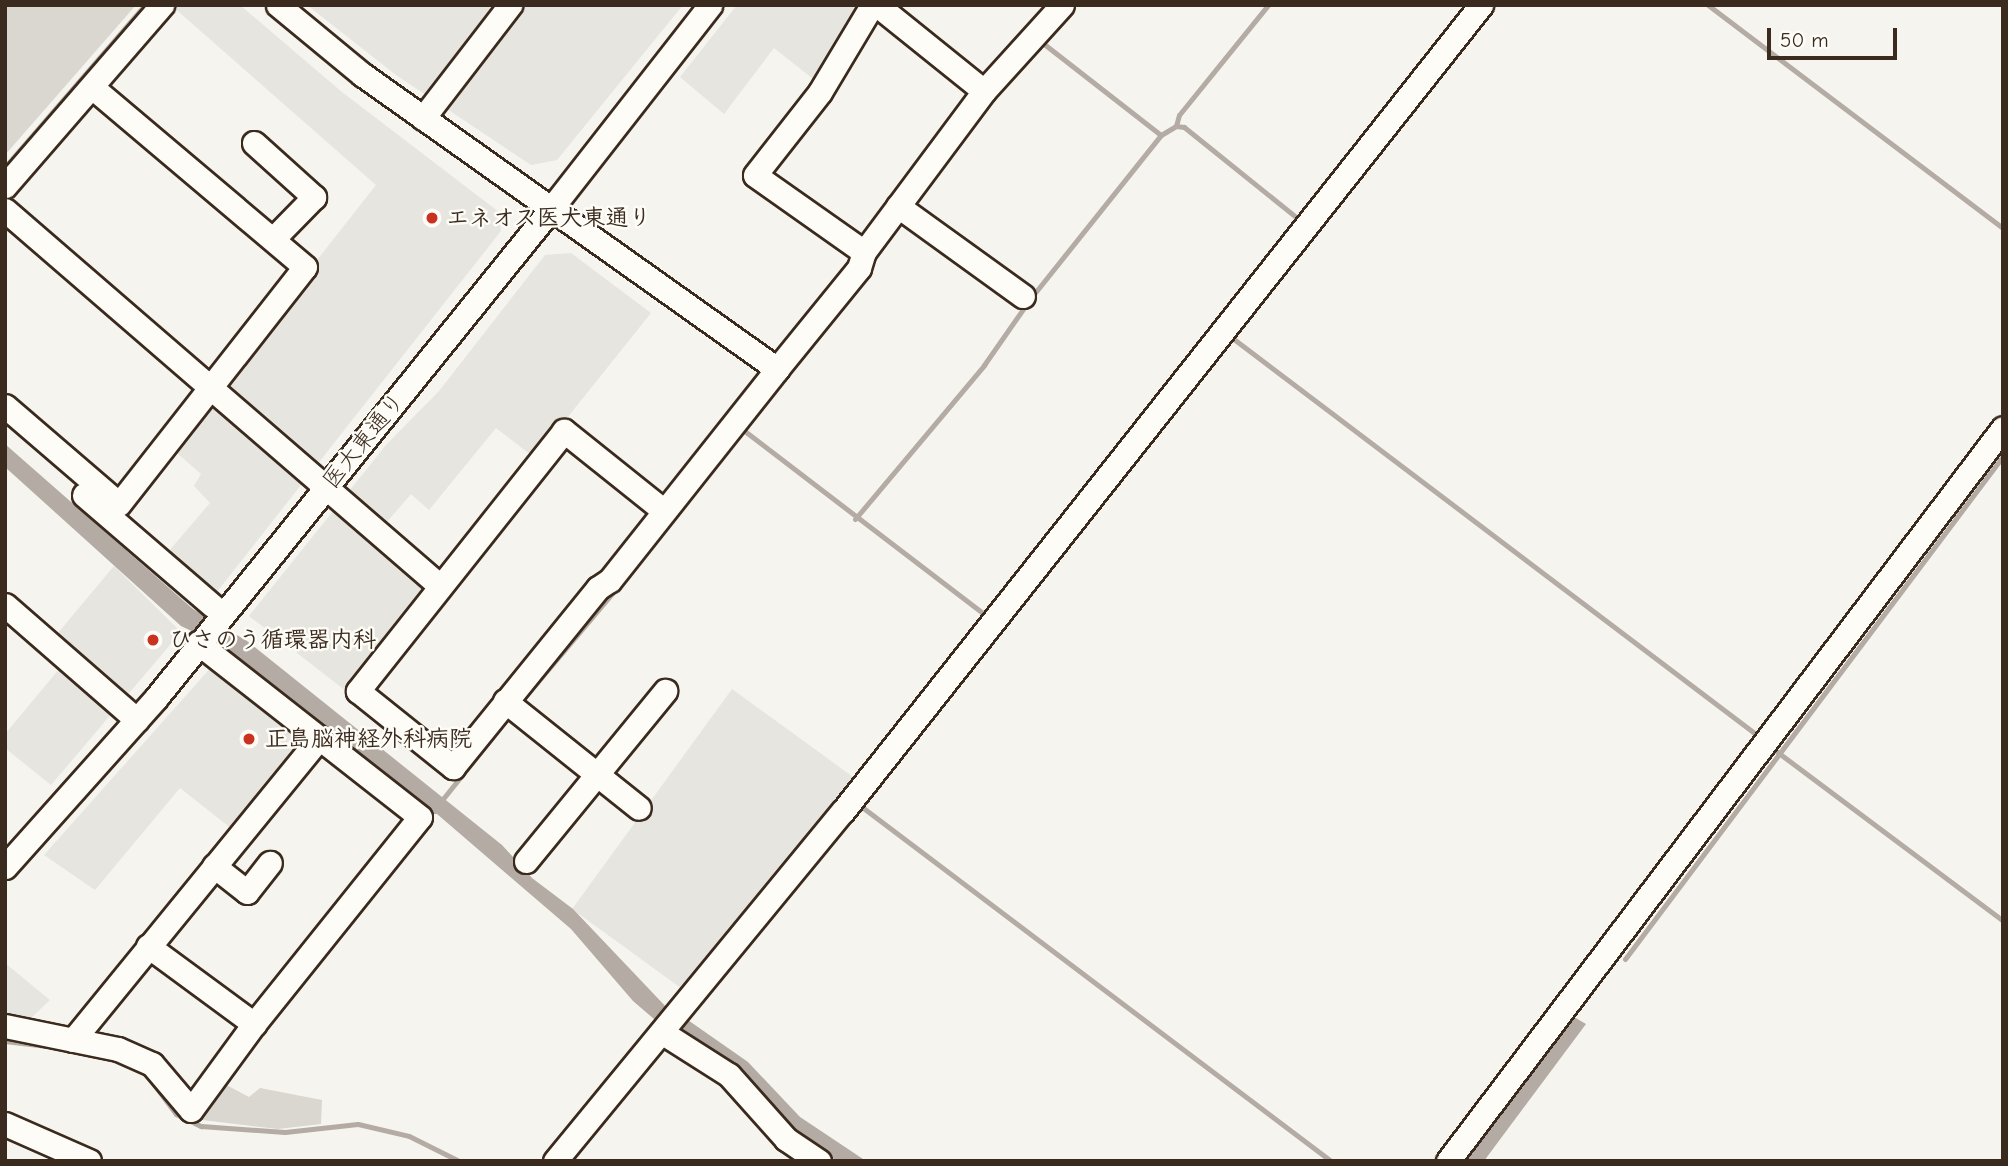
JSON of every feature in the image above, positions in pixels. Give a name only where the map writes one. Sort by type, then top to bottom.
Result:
[{"type":"street","points":[[5,186],[162,5]]},
{"type":"street","points":[[278,5],[423,118],[777,369]]},
{"type":"street","name":"医大東通り","points":[[5,867],[137,720],[200,642],[216,613],[326,488],[550,210],[710,5]]},
{"type":"street","points":[[864,252],[755,175],[820,92],[874,5],[984,91]]},
{"type":"street","points":[[663,510],[564,431],[358,691],[453,766],[511,706],[663,510],[859,268],[864,252],[904,210],[984,91],[1062,5]]},
{"type":"street","points":[[555,1161],[670,1025],[1481,5]]},
{"type":"street","points":[[423,118],[507,6]]},
{"type":"street","points":[[5,406],[120,504],[304,267],[274,238],[92,87]]},
{"type":"street","points":[[254,143],[314,197],[274,238]]},
{"type":"street","points":[[904,210],[1023,296]]},
{"type":"street","points":[[5,211],[440,586]]},
{"type":"street","points":[[5,426],[216,613]]},
{"type":"street","points":[[1448,1161],[2003,428]]},
{"type":"street","points":[[5,605],[137,720]]},
{"type":"street","points":[[5,1026],[118,1049],[152,1064],[191,1110],[254,1024],[420,817],[200,642]]},
{"type":"street","points":[[526,861],[665,691]]},
{"type":"street","points":[[511,706],[639,808]]},
{"type":"street","points":[[74,1040],[319,738]]},
{"type":"street","points":[[214,866],[247,892],[270,863]]},
{"type":"street","points":[[148,946],[254,1024]]},
{"type":"street","points":[[670,1025],[729,1075],[786,1139],[819,1161]]},
{"type":"street","points":[[5,1124],[89,1161]]},
{"type":"shaded area","points":[[5,5],[136,5],[5,155]]},
{"type":"shaded area","points":[[171,5],[240,5],[342,92],[499,212],[501,231],[216,593],[168,552],[210,503],[194,486],[201,474],[170,447],[376,185]]},
{"type":"shaded area","points":[[307,5],[488,5],[509,23],[523,5],[683,5],[557,160],[531,165],[396,75]]},
{"type":"shaded area","points":[[737,5],[864,5],[817,82],[774,48],[724,114],[680,77]]},
{"type":"shaded area","points":[[571,253],[651,313],[535,458],[496,428],[429,510],[411,494],[374,537],[432,587],[346,691],[249,616],[386,445],[439,391],[545,255]]},
{"type":"shaded area","points":[[5,444],[193,609],[247,641],[502,845],[532,878],[573,909],[669,1010],[661,1025],[633,1001],[571,929],[437,814],[431,814],[226,654],[225,647],[181,626],[5,467]]},
{"type":"shaded area","points":[[114,566],[181,632],[51,785],[5,748],[5,734],[70,656],[52,640]]},
{"type":"shaded area","points":[[223,654],[319,730],[232,829],[180,788],[95,890],[44,855]]},
{"type":"shaded area","points":[[732,689],[854,778],[694,998],[572,909]]},
{"type":"shaded area","points":[[5,963],[50,1000],[12,1036],[5,1036]]},
{"type":"shaded area","points":[[1574,1017],[1586,1024],[1484,1161],[1463,1161]]},
{"type":"shaded area","points":[[685,1018],[748,1062],[800,1117],[866,1161],[837,1161],[790,1129],[676,1032]]},
{"type":"shaded area","points":[[219,1081],[249,1097],[260,1088],[322,1100],[321,1124],[278,1129],[194,1119]]},
{"type":"waterway","points":[[5,167],[145,5]]},
{"type":"waterway","points":[[1176,126],[1179,115],[1268,5]]},
{"type":"waterway","points":[[1708,5],[2003,228]]},
{"type":"waterway","points":[[1013,76],[1060,24]]},
{"type":"waterway","points":[[1044,44],[1161,135],[1176,126],[1184,127],[1302,222]]},
{"type":"waterway","points":[[855,519],[984,365],[1030,299],[1161,135]]},
{"type":"waterway","points":[[867,275],[874,255]]},
{"type":"waterway","points":[[1235,340],[1757,735]]},
{"type":"waterway","points":[[742,429],[988,617]]},
{"type":"waterway","points":[[1625,959],[2003,456]]},
{"type":"waterway","points":[[519,704],[616,589]]},
{"type":"waterway","points":[[442,800],[510,715]]},
{"type":"waterway","points":[[1776,751],[2003,921]]},
{"type":"waterway","points":[[862,807],[1331,1161]]},
{"type":"waterway","points":[[5,1041],[47,1046]]},
{"type":"waterway","points":[[146,1074],[176,1114],[201,1126],[285,1132],[358,1124],[409,1136],[459,1161]]},
{"type":"place","name":"エネオス医大東通り","points":[[432,218]]},
{"type":"place","name":"ひさのう循環器内科","points":[[153,640]]},
{"type":"place","name":"正島脳神経外科病院","points":[[249,739]]}]
